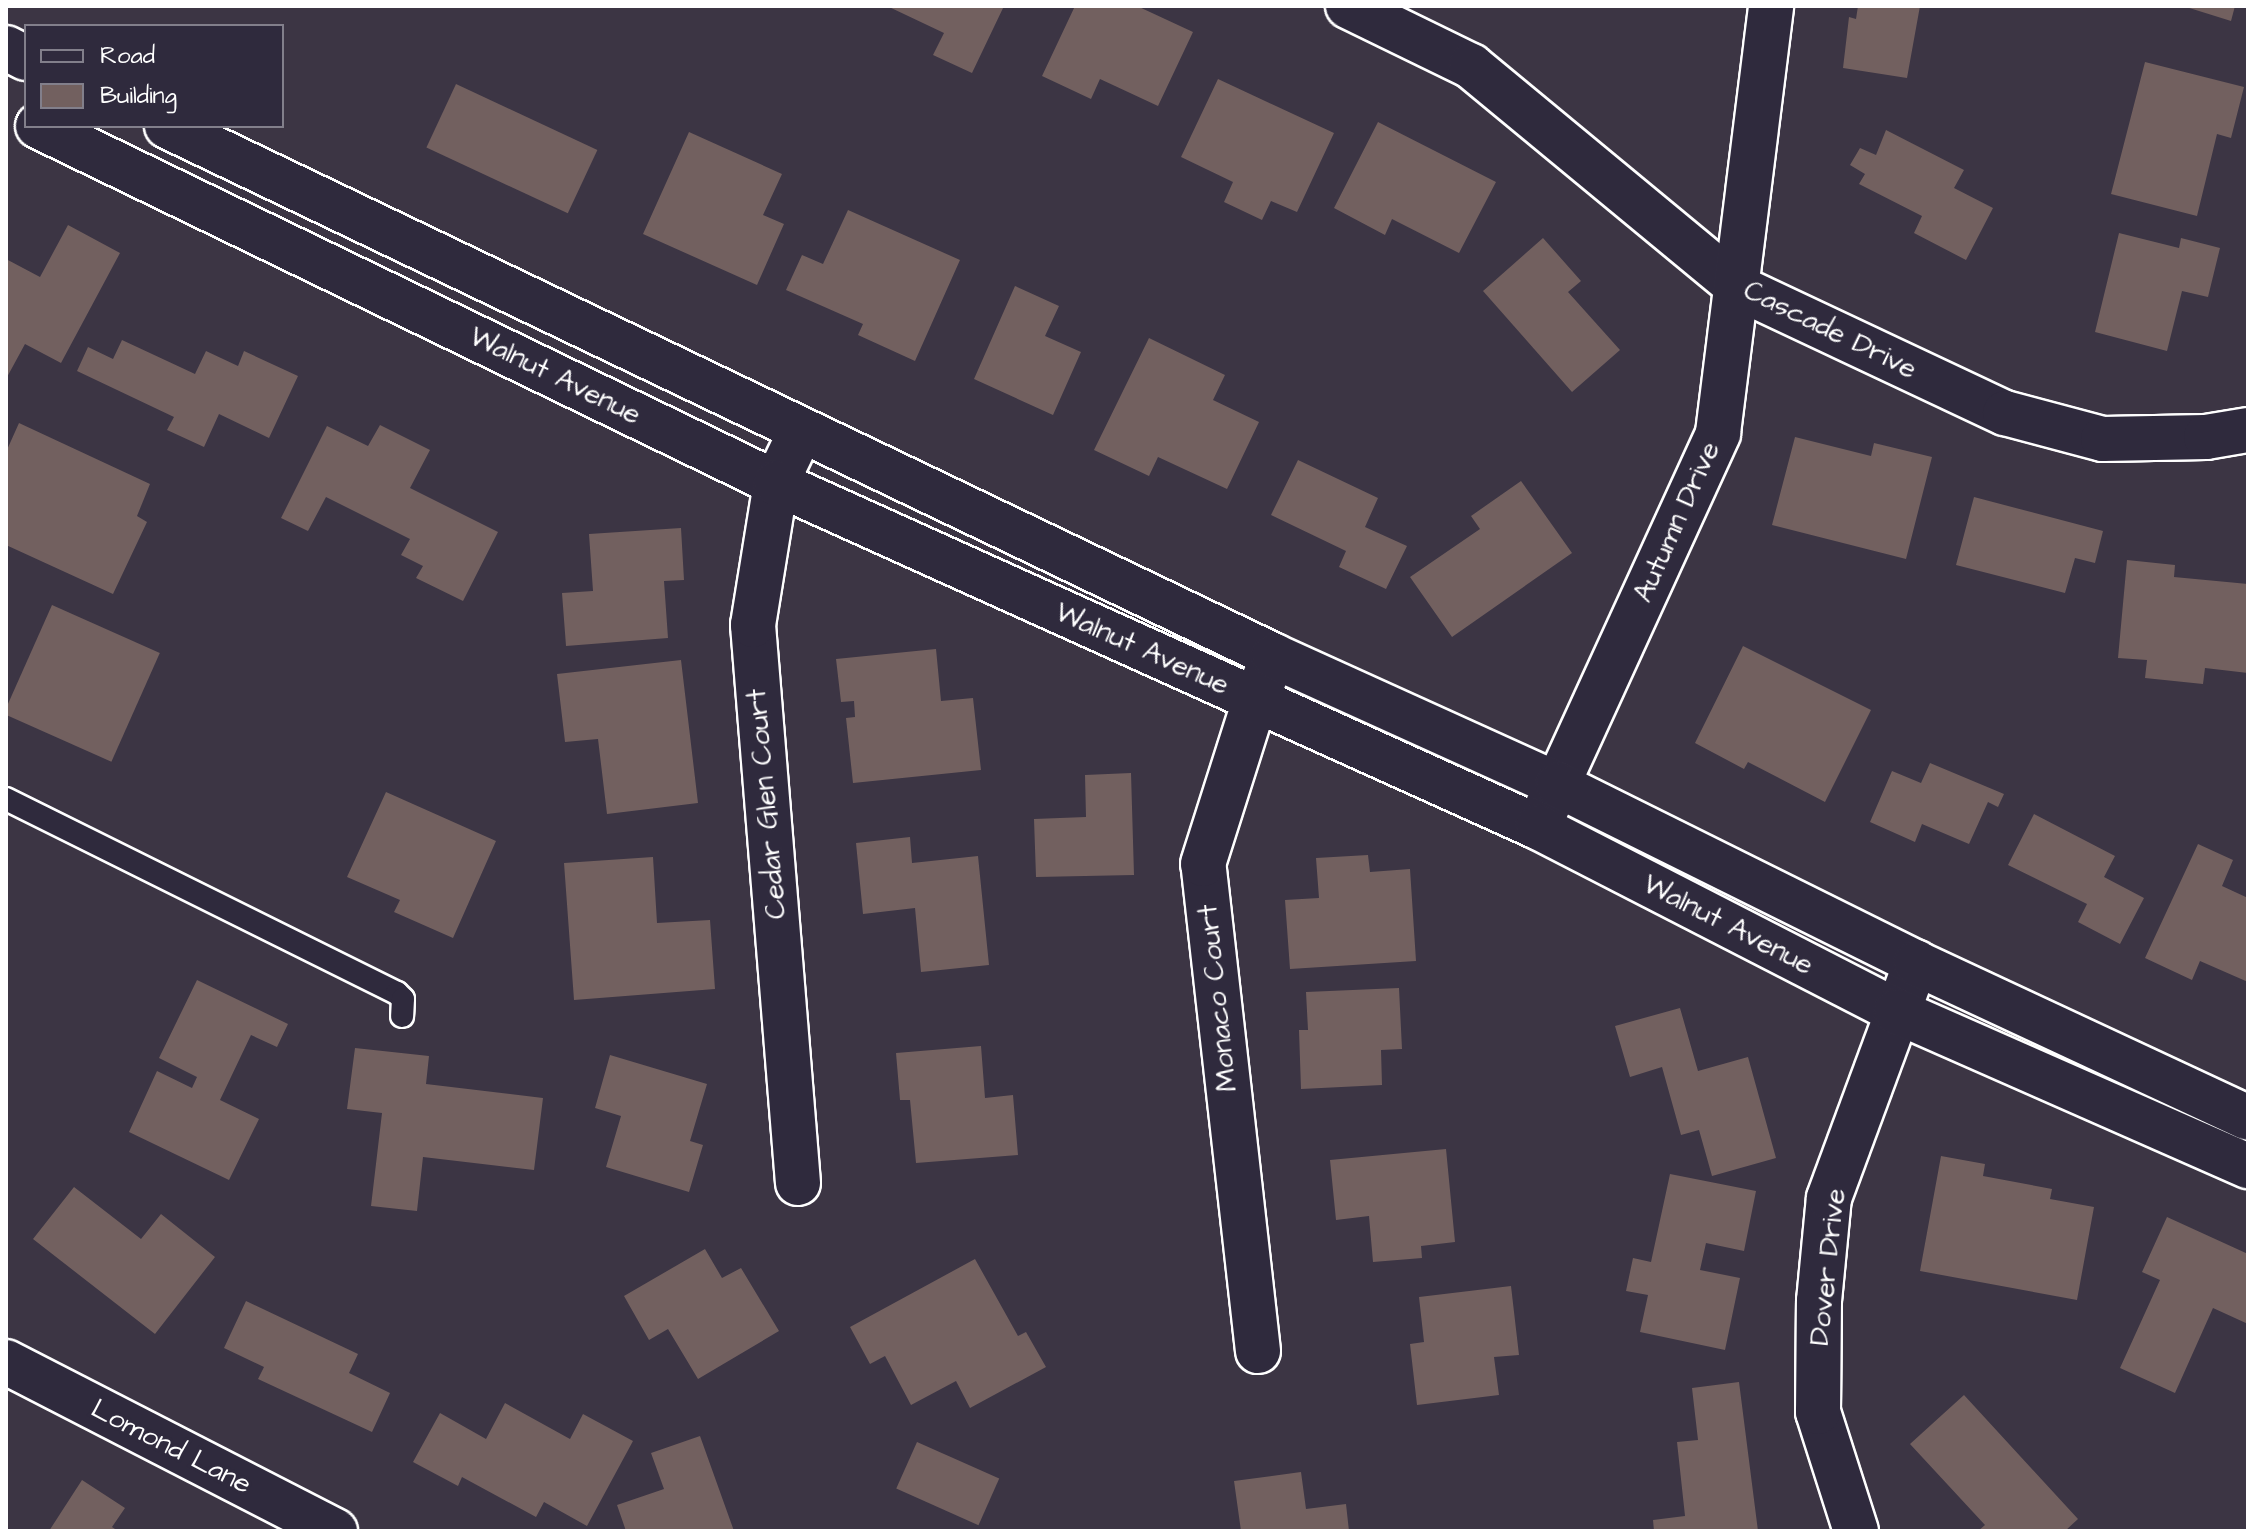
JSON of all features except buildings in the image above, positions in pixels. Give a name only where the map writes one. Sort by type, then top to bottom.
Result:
[{"type":"street","name":"Cascade Drive","points":[[1348,6],[1471,66],[1739,288],[2005,413],[2103,439],[2206,437],[2248,430]]},
{"type":"street","name":"Autumn Drive","points":[[1538,827],[1718,433],[1739,288],[1771,6]]},
{"type":"street","points":[[6,48],[24,57]]},
{"type":"street","points":[[6,110],[24,119]]},
{"type":"street","name":"Walnut Avenue","points":[[42,128],[776,483],[1538,827],[1896,1011],[2248,1166]]},
{"type":"street","name":"Walnut Avenue","points":[[171,128],[1274,656],[1558,785],[1916,963],[2248,1118]]},
{"type":"street","name":"Cedar Glen Court","points":[[798,1183],[753,625],[776,483],[801,431]]},
{"type":"street","name":"Monaco Court","points":[[1258,1351],[1203,864],[1255,700],[1274,656]]},
{"type":"street","name":"Dover Drive","points":[[1856,1531],[1818,1412],[1819,1301],[1829,1198],[1916,963]]},
{"type":"street","name":"Lomond Lane","points":[[6,1362],[335,1531]]},
{"type":"lane","points":[[6,799],[397,993],[403,999],[402,1016]]}]
